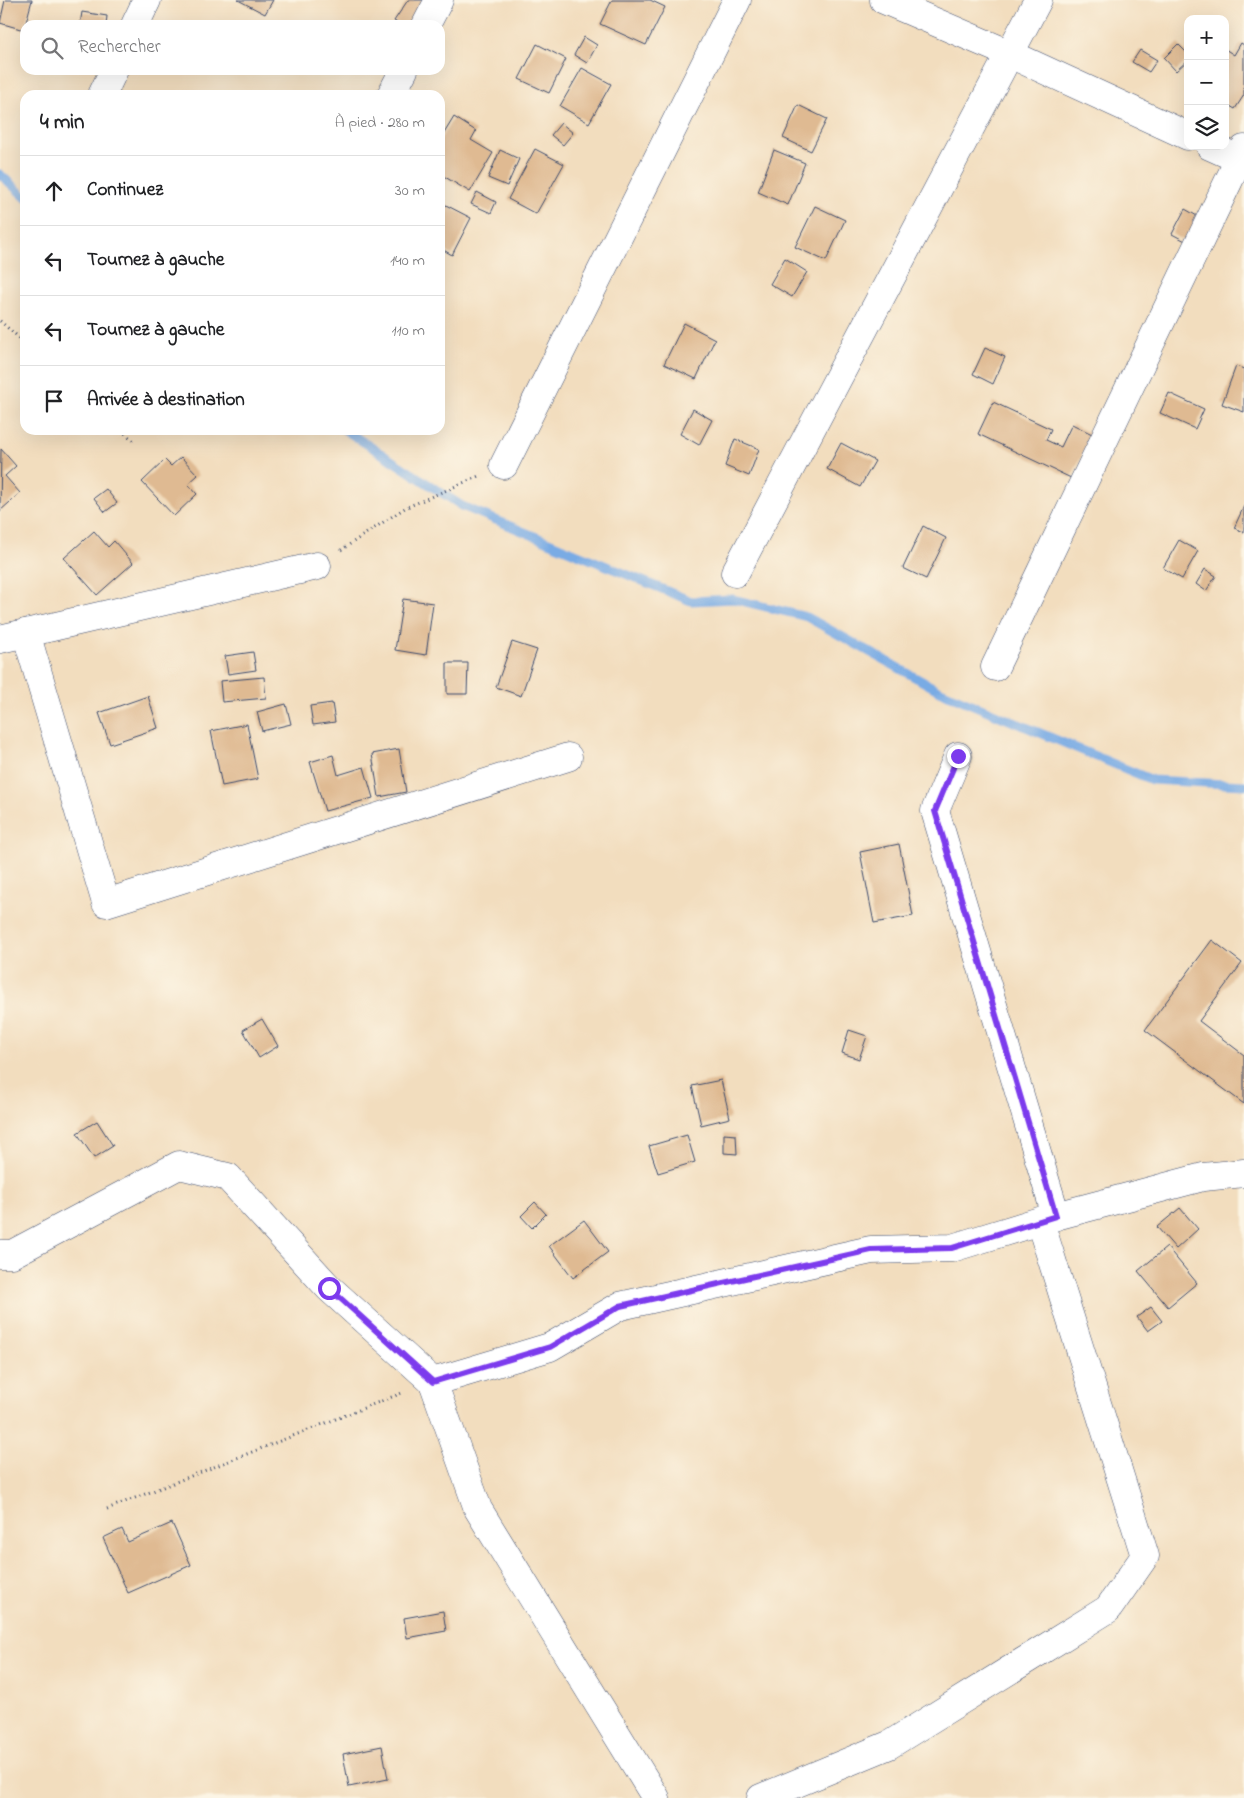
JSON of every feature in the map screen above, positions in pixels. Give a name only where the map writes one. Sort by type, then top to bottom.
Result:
[{"type":"street","points":[[137,20],[147,0]]},
{"type":"street","points":[[429,20],[439,0]]},
{"type":"street","points":[[504,465],[737,0]]},
{"type":"street","points":[[884,0],[1010,54],[1184,134]]},
{"type":"street","points":[[735,573],[1038,0]]},
{"type":"street","points":[[104,90],[112,75]]},
{"type":"street","points":[[394,90],[401,75]]},
{"type":"street","points":[[995,667],[1241,154],[1226,150]]},
{"type":"street","points":[[0,639],[317,566]]},
{"type":"street","points":[[26,633],[106,903],[568,757]]},
{"type":"street","points":[[761,1798],[889,1745],[1108,1609],[1145,1556],[1048,1219],[935,811],[958,756]]},
{"type":"street","points":[[0,1254],[12,1254],[179,1165],[228,1177],[329,1288],[433,1382],[478,1509],[656,1798]]},
{"type":"street","points":[[433,1382],[550,1347],[620,1306],[871,1250],[952,1248],[1048,1219],[1203,1177],[1244,1174]]},
{"type":"path","points":[[0,321],[20,339]]},
{"type":"path","points":[[127,435],[134,441]]},
{"type":"path","points":[[317,566],[405,508],[504,465]]},
{"type":"path","points":[[107,1508],[433,1382]]},
{"type":"building","points":[[5,0],[32,0],[27,20],[20,20],[20,29],[0,23]]},
{"type":"building","points":[[238,0],[273,0],[265,14]]},
{"type":"building","points":[[408,0],[430,0],[418,20],[395,20]]},
{"type":"building","points":[[612,0],[650,0],[665,7],[646,45],[600,24]]},
{"type":"building","points":[[82,12],[107,16],[107,20],[81,20]]},
{"type":"building","points":[[584,37],[597,45],[587,63],[574,55]]},
{"type":"building","points":[[1241,43],[1244,45],[1244,95],[1235,109],[1229,105],[1229,52],[1234,55]]},
{"type":"building","points":[[537,44],[566,59],[549,93],[519,79]]},
{"type":"building","points":[[1178,44],[1184,50],[1184,64],[1176,71],[1164,58]]},
{"type":"building","points":[[1140,50],[1157,60],[1149,72],[1132,62]]},
{"type":"building","points":[[582,68],[611,84],[589,123],[560,106]]},
{"type":"building","points":[[798,105],[827,119],[811,151],[783,138]]},
{"type":"building","points":[[454,117],[476,131],[471,140],[493,153],[470,192],[445,177],[445,132]]},
{"type":"building","points":[[561,123],[573,133],[563,145],[551,135]]},
{"type":"building","points":[[535,149],[564,164],[536,214],[508,199]]},
{"type":"building","points":[[500,150],[519,159],[507,186],[488,178]]},
{"type":"building","points":[[774,150],[805,163],[788,205],[758,192]]},
{"type":"building","points":[[477,192],[496,202],[491,213],[471,204]]},
{"type":"building","points":[[445,205],[471,218],[452,255],[445,251]]},
{"type":"building","points":[[815,206],[845,220],[826,261],[795,247]]},
{"type":"building","points":[[1185,209],[1204,220],[1191,244],[1172,234]]},
{"type":"building","points":[[785,258],[807,272],[792,297],[770,284]]},
{"type":"building","points":[[684,323],[715,339],[696,379],[664,364]]},
{"type":"building","points":[[985,348],[1005,357],[993,384],[973,374]]},
{"type":"building","points":[[1236,366],[1244,369],[1244,412],[1222,404]]},
{"type":"building","points":[[1169,393],[1204,409],[1195,429],[1160,413]]},
{"type":"building","points":[[993,402],[1051,429],[1046,440],[1061,447],[1072,424],[1092,434],[1071,478],[978,434]]},
{"type":"building","points":[[693,409],[712,420],[699,445],[680,434]]},
{"type":"building","points":[[735,439],[759,449],[749,476],[725,466]]},
{"type":"building","points":[[841,443],[875,461],[860,487],[827,469]]},
{"type":"building","points":[[1,449],[16,466],[5,476],[20,493],[0,511]]},
{"type":"building","points":[[181,457],[198,475],[188,484],[197,494],[174,516],[142,482],[165,460],[171,466]]},
{"type":"building","points":[[106,489],[117,503],[105,512],[94,498]]},
{"type":"building","points":[[1244,506],[1244,532],[1234,528]]},
{"type":"building","points":[[923,526],[946,538],[926,579],[903,568]]},
{"type":"building","points":[[94,531],[108,547],[114,541],[133,563],[97,595],[64,558]]},
{"type":"building","points":[[1179,540],[1198,551],[1182,579],[1163,568]]},
{"type":"building","points":[[1205,569],[1216,576],[1206,591],[1196,584]]},
{"type":"building","points":[[403,599],[433,603],[426,655],[395,650]]},
{"type":"building","points":[[512,642],[537,650],[521,696],[496,687]]},
{"type":"building","points":[[253,652],[256,670],[228,674],[225,656]]},
{"type":"building","points":[[447,663],[468,663],[467,694],[447,694]]},
{"type":"building","points":[[264,677],[266,698],[222,702],[220,681]]},
{"type":"building","points":[[148,696],[158,728],[110,744],[99,713]]},
{"type":"building","points":[[332,703],[335,722],[313,725],[310,706]]},
{"type":"building","points":[[286,704],[291,724],[262,731],[257,712]]},
{"type":"building","points":[[247,724],[258,779],[222,786],[211,731]]},
{"type":"building","points":[[399,749],[406,792],[379,797],[372,754]]},
{"type":"building","points":[[333,755],[338,775],[364,767],[373,798],[325,811],[310,762]]},
{"type":"building","points":[[899,844],[913,916],[874,923],[860,852]]},
{"type":"building","points":[[1212,940],[1242,963],[1199,1021],[1244,1055],[1244,1104],[1145,1030]]},
{"type":"building","points":[[262,1019],[278,1046],[259,1058],[243,1030]]},
{"type":"building","points":[[849,1030],[867,1036],[859,1059],[842,1053]]},
{"type":"building","points":[[721,1080],[730,1118],[701,1125],[692,1086]]},
{"type":"building","points":[[97,1121],[113,1146],[94,1158],[77,1133]]},
{"type":"building","points":[[724,1134],[736,1135],[737,1154],[724,1153]]},
{"type":"building","points":[[687,1135],[695,1162],[658,1173],[649,1146]]},
{"type":"building","points":[[535,1202],[546,1214],[532,1228],[521,1216]]},
{"type":"building","points":[[1180,1208],[1198,1229],[1176,1249],[1157,1227]]},
{"type":"building","points":[[584,1220],[608,1252],[573,1278],[549,1246]]},
{"type":"building","points":[[1167,1247],[1197,1283],[1168,1307],[1138,1271]]},
{"type":"building","points":[[1151,1307],[1162,1321],[1148,1331],[1137,1317]]},
{"type":"building","points":[[172,1523],[191,1565],[128,1593],[103,1538],[122,1529],[128,1542]]},
{"type":"building","points":[[443,1611],[446,1631],[407,1638],[404,1618]]},
{"type":"building","points":[[382,1746],[388,1779],[349,1787],[343,1754]]},
{"type":"waterway","points":[[0,174],[20,192]]},
{"type":"waterway","points":[[353,435],[462,506],[691,601],[733,599],[807,617],[938,690],[1152,780],[1244,785]]},
{"type":"route","points":[[329,1288],[433,1382],[550,1347],[620,1306],[871,1250],[952,1248],[1056,1216],[935,811],[958,756]]}]
